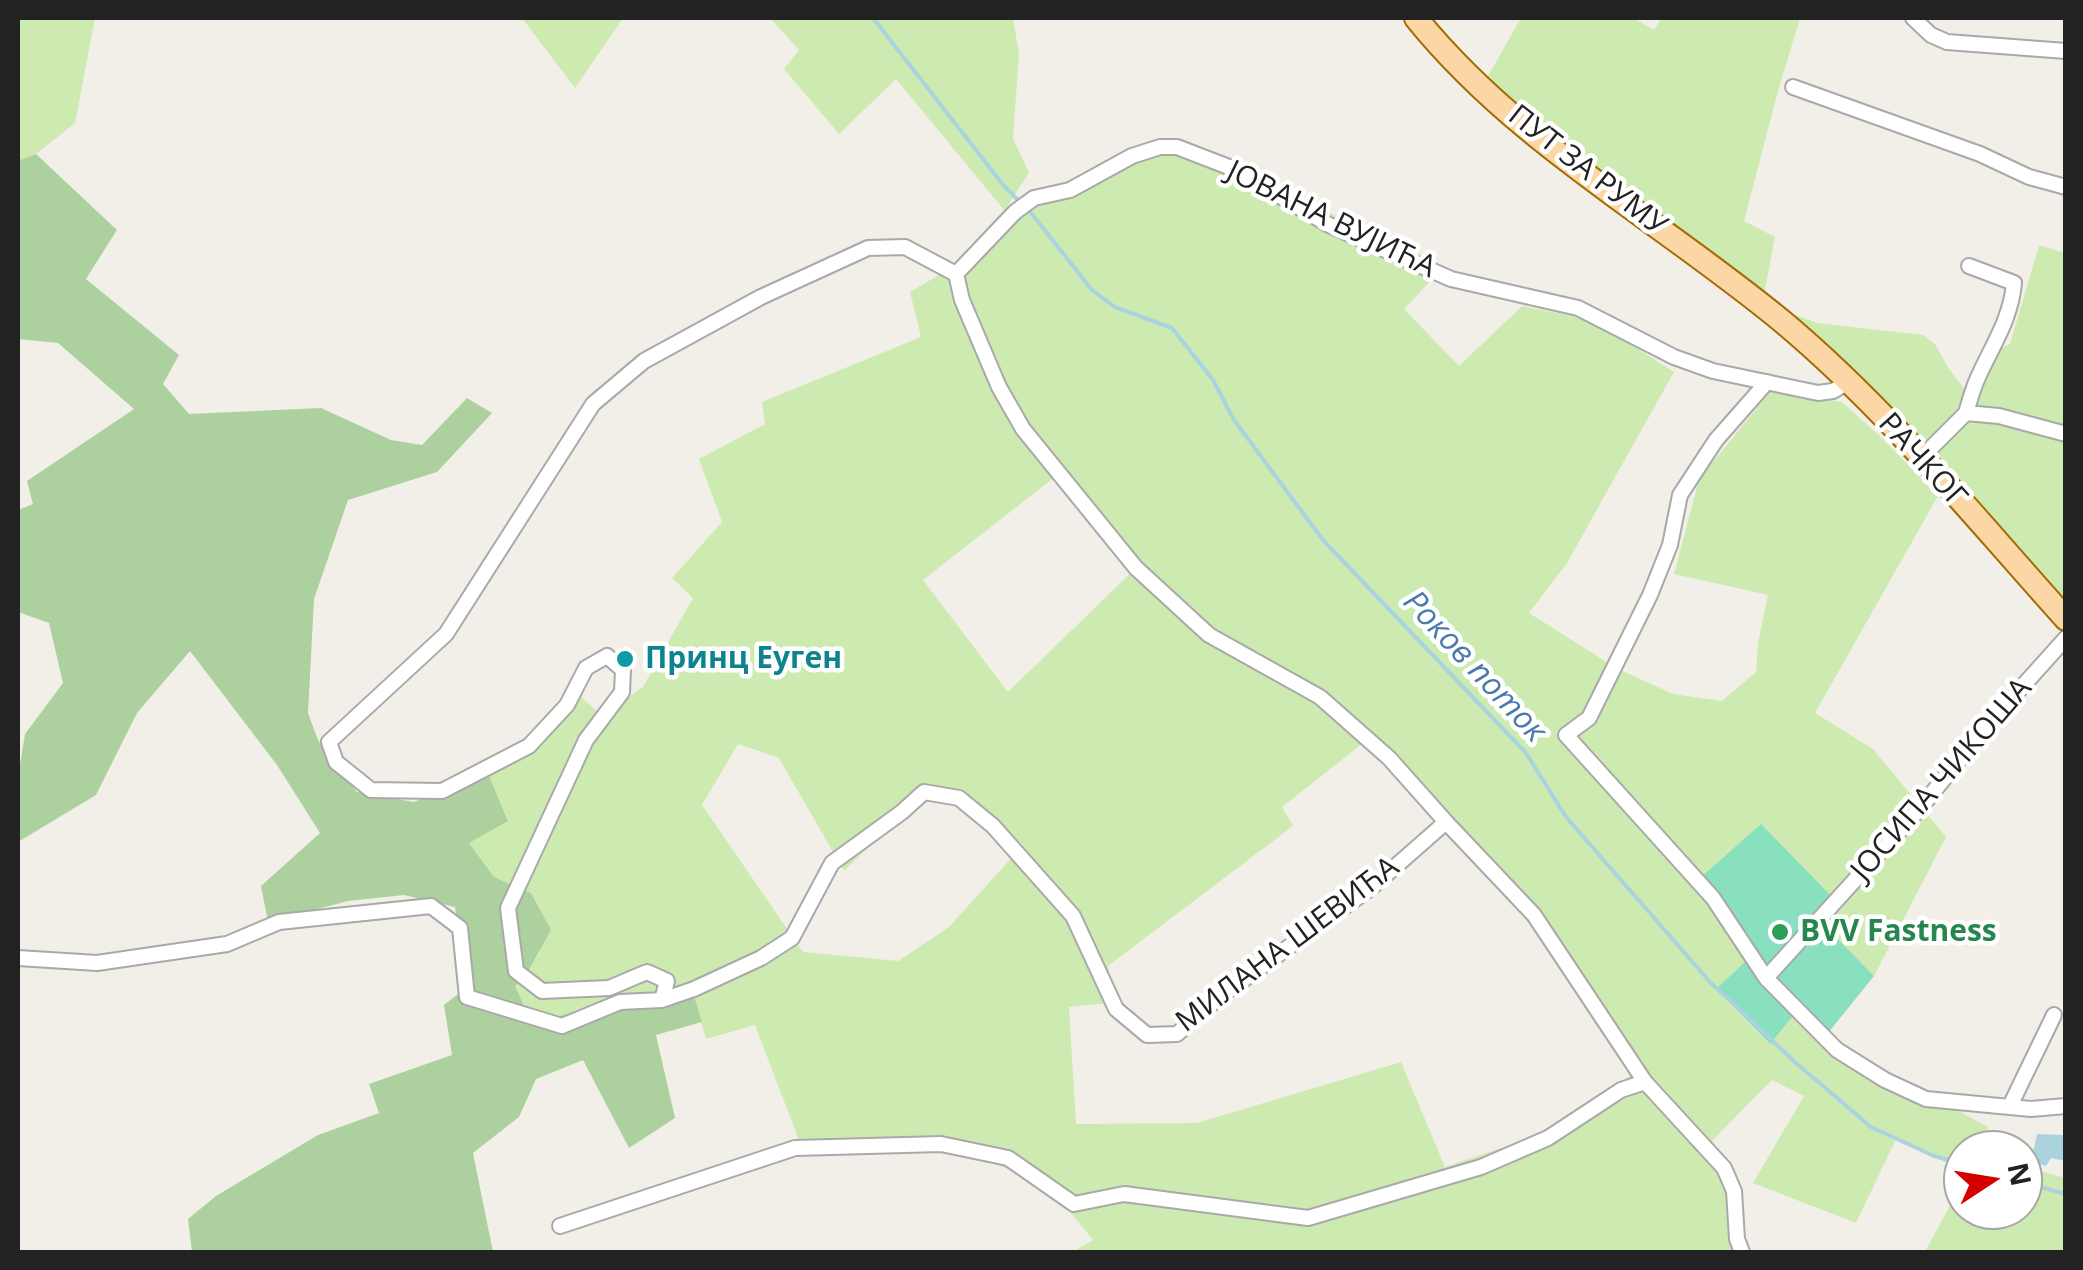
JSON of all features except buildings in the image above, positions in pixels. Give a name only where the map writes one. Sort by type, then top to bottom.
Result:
[{"type":"main road","name":"ПУТ ЗА РУМУ","points":[[1416,18],[1535,135],[1770,312]]},
{"type":"main road","name":"РАЧКОГ","points":[[1770,312],[1848,382],[1922,458],[2066,619]]},
{"type":"street","points":[[1913,18],[1947,42],[2066,51]]},
{"type":"street","points":[[1792,87],[1980,154],[2029,177],[2066,186]]},
{"type":"street","name":"ЈОВАНА ВУЈИЋА","points":[[956,274],[1015,212],[1034,198],[1070,190],[1132,156],[1178,146],[1234,169],[1329,225],[1451,279],[1578,308],[1674,357],[1712,371],[1818,393],[1833,392],[1848,382]]},
{"type":"street","points":[[662,1000],[667,980],[647,972],[609,988],[542,991],[516,971],[508,908],[586,740],[622,692],[623,670],[606,656],[586,668],[567,705],[529,746],[442,791],[371,790],[336,762],[329,742],[446,634],[593,404],[644,361],[761,297],[868,248],[905,247],[956,274],[969,317],[1023,430],[1136,568],[1210,635],[1320,697],[1389,758],[1534,915],[1646,1082],[1724,1168],[1734,1191],[1737,1239],[1742,1252]]},
{"type":"street","points":[[1922,458],[1966,413],[1976,382],[1998,340],[2013,293],[2014,283],[1969,266]]},
{"type":"street","points":[[1767,382],[1716,440],[1680,495],[1670,545],[1650,595],[1589,718],[1566,734],[1713,898],[1766,978],[1837,1050],[1884,1080],[1926,1098],[2031,1110],[2066,1106]]},
{"type":"street","points":[[1966,413],[1999,416],[2066,434]]},
{"type":"street","name":"ЈОСИПА ЧИКОША","points":[[1766,978],[1921,807],[2066,638]]},
{"type":"street","name":"МИЛАНА ШЕВИЋА","points":[[18,958],[96,963],[227,944],[278,922],[431,906],[460,928],[467,997],[562,1026],[620,1002],[662,1000],[761,958],[792,938],[832,862],[924,792],[959,798],[993,826],[1073,916],[1116,1009],[1146,1035],[1177,1034],[1218,998],[1372,887],[1446,822]]},
{"type":"street","points":[[2010,1106],[2054,1015]]},
{"type":"street","points":[[560,1226],[796,1148],[942,1144],[1008,1158],[1074,1204],[1124,1194],[1308,1218],[1481,1167],[1548,1138],[1621,1090],[1646,1082]]},
{"type":"green space","points":[[18,18],[95,18],[75,123],[36,154],[18,161]]},
{"type":"green space","points":[[522,18],[623,18],[575,88]]},
{"type":"green space","points":[[770,18],[1013,18],[1019,54],[1013,138],[1029,173],[1006,208],[1115,162],[1180,147],[1259,177],[1442,269],[1404,309],[1459,366],[1522,306],[1592,320],[1674,372],[1567,563],[1529,613],[1616,668],[1673,694],[1722,701],[1756,672],[1768,595],[1674,574],[1699,479],[1770,392],[1842,402],[1938,496],[1815,713],[1873,749],[1946,837],[1874,976],[1820,922],[1747,960],[1716,990],[1769,1044],[1797,1010],[1824,1038],[1988,1130],[1943,1130],[1943,1161],[1896,1139],[1856,1223],[1753,1183],[1804,1096],[1772,1080],[1708,1145],[1736,1183],[1743,1252],[1073,1252],[1093,1240],[1046,1182],[963,1153],[865,1147],[805,1156],[755,1025],[706,1039],[690,983],[532,1024],[514,985],[540,952],[531,893],[494,877],[468,842],[508,820],[487,771],[538,739],[577,693],[602,716],[643,687],[693,598],[672,578],[722,522],[699,459],[765,424],[762,402],[921,337],[910,292],[949,269],[1004,210],[896,79],[839,134],[784,69],[799,50]],"holes":[[[1060,473],[1141,563],[1008,692],[923,580]],[[1372,736],[1538,916],[1637,1071],[1539,1135],[1445,1167],[1401,1062],[1197,1123],[1076,1124],[1069,1007],[1117,1002],[1108,966],[1293,826],[1282,807]],[[738,744],[779,758],[844,871],[929,788],[955,792],[1023,845],[949,927],[898,961],[803,952],[702,805]]]},
{"type":"green space","points":[[1521,18],[1633,18],[1654,30],[1662,18],[1800,18],[1744,221],[1775,237],[1765,290],[1759,298],[1484,83]]},
{"type":"green space","points":[[36,154],[117,230],[86,279],[179,355],[163,384],[189,414],[321,408],[391,440],[422,445],[467,398],[492,413],[437,472],[348,500],[314,599],[308,713],[318,740],[357,792],[414,802],[487,771],[508,821],[469,843],[494,877],[531,893],[551,930],[528,972],[515,986],[532,1023],[690,983],[702,1022],[656,1035],[675,1118],[629,1148],[583,1060],[536,1079],[519,1117],[473,1153],[493,1252],[192,1252],[188,1219],[216,1196],[318,1135],[379,1113],[369,1084],[452,1055],[444,1005],[466,988],[455,907],[404,895],[348,901],[268,922],[261,886],[320,833],[277,765],[190,651],[137,713],[96,795],[18,842],[18,777],[25,734],[63,683],[49,623],[18,612],[18,510],[33,504],[27,481],[134,409],[58,343],[18,339],[18,161]]},
{"type":"green space","points":[[2039,245],[2065,253],[2065,430],[1973,405],[1999,349],[2010,344]]},
{"type":"green space","points":[[1769,306],[1818,323],[1923,335],[1935,344],[1967,392],[1963,401],[1920,451]]},
{"type":"green space","points":[[1970,413],[2065,439],[2065,609],[1928,459]]},
{"type":"green space","name":"BVV Fastness","points":[[1761,824],[1837,902],[1821,922],[1874,976],[1824,1038],[1797,1011],[1770,1044],[1716,989],[1747,960],[1698,880]]},
{"type":"green space","points":[[2043,1172],[2065,1178],[2065,1243],[2061,1252],[1925,1252],[1943,1218],[1943,1230],[2043,1230]]},
{"type":"water","points":[[2043,1134],[2065,1135],[2065,1161],[2051,1158],[2046,1166]]},
{"type":"waterway","name":"Роков поток","points":[[873,18],[1017,199]]},
{"type":"waterway","name":"Роков поток","points":[[1028,209],[1092,290],[1115,307],[1172,328],[1213,380],[1234,420],[1323,540],[1526,753],[1566,817],[1710,982],[1871,1127],[1943,1158]]},
{"type":"waterway","name":"Роков поток","points":[[2043,1188],[2066,1194]]},
{"type":"place","name":"Принц Еуген","points":[[625,659]]},
{"type":"place","name":"BVV Fastness","points":[[1780,932]]}]
